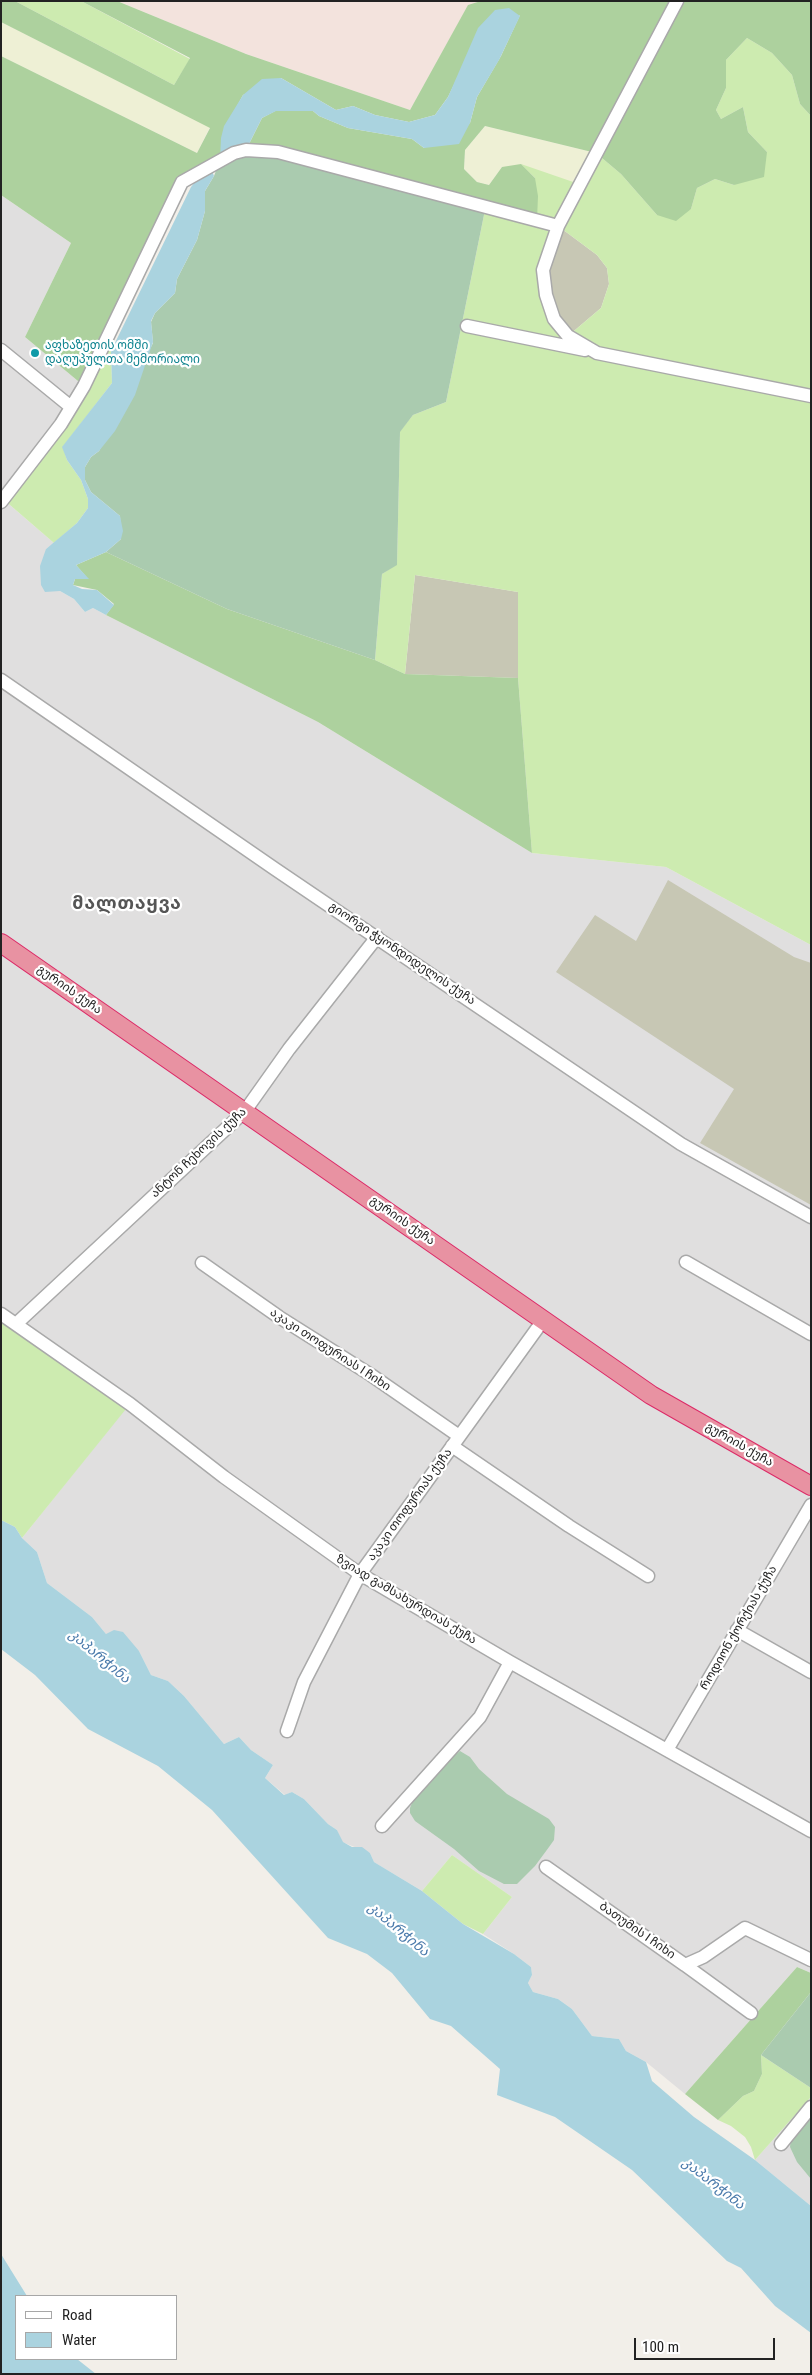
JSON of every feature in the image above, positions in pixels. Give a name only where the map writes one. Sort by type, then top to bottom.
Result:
[{"type":"highway","name":"გურიის ქუჩა","points":[[1,942],[651,1395],[811,1486]]},
{"type":"street","points":[[597,352],[568,336],[554,319],[546,295],[543,270],[558,226],[676,1]]},
{"type":"street","points":[[2,500],[72,407],[105,343],[182,182],[234,153],[246,150],[278,152],[558,226]]},
{"type":"street","points":[[467,326],[811,396]]},
{"type":"street","points":[[1,350],[72,407]]},
{"type":"street","name":"გიორგი ჭყონდიდელის ქუჩა","points":[[1,680],[681,1144],[811,1217]]},
{"type":"street","name":"ანტონ ჩეხოვის ქუჩა","points":[[16,1324],[245,1111],[289,1049],[377,937]]},
{"type":"street","points":[[686,1262],[811,1334]]},
{"type":"street","name":"აკაკი თოფურიას I ჩიხი","points":[[202,1263],[279,1317],[372,1375],[569,1526],[648,1576]]},
{"type":"street","name":"ზვიად გამსახურდიას ქუჩა","points":[[1,1314],[130,1404],[224,1477],[360,1574],[510,1662],[811,1831]]},
{"type":"street","name":"აკაკი თოფურიას ქუჩა","points":[[286,1731],[304,1682],[360,1574],[544,1319]]},
{"type":"street","name":"როდიონ ქორქიას ქუჩა","points":[[668,1750],[811,1505]]},
{"type":"street","points":[[738,1630],[811,1672]]},
{"type":"street","points":[[382,1826],[480,1717],[510,1662]]},
{"type":"street","name":"ბათუმის I ჩიხი","points":[[546,1867],[685,1965],[702,1957],[746,1928],[811,1960]]},
{"type":"street","points":[[685,1965],[751,2013]]},
{"type":"street","points":[[781,2144],[811,2107]]},
{"type":"shaded area","points":[[117,1],[481,1],[468,6],[410,110],[246,54]]},
{"type":"shaded area","points":[[1,22],[210,127],[197,153],[1,56]]},
{"type":"shaded area","points":[[485,126],[596,153],[579,184],[502,167],[489,185],[477,182],[464,169],[465,150]]},
{"type":"shaded area","points":[[1,195],[71,243],[25,337],[84,386],[4,500],[54,543],[46,549],[60,591],[74,599],[85,612],[93,608],[318,722],[532,853],[666,867],[811,945],[811,1973],[797,1967],[685,2094],[646,2062],[626,2051],[619,2039],[592,2036],[572,2009],[558,1999],[533,1992],[528,1983],[532,1975],[531,1967],[483,1934],[512,1897],[452,1855],[422,1891],[374,1862],[370,1853],[342,1842],[337,1830],[328,1824],[304,1799],[292,1792],[285,1795],[265,1778],[273,1765],[251,1750],[239,1737],[224,1744],[184,1696],[168,1681],[151,1675],[139,1651],[106,1634],[92,1617],[47,1583],[37,1552],[22,1538],[129,1404],[1,1314]]},
{"type":"shaded area","points":[[558,226],[597,255],[607,268],[609,284],[601,308],[568,336],[554,319],[543,270]]},
{"type":"shaded area","points":[[415,575],[518,592],[518,678],[405,674]]},
{"type":"shaded area","points":[[668,880],[794,957],[811,963],[811,1205],[700,1143],[734,1089],[556,972],[595,915],[636,941]]},
{"type":"shaded area","points":[[811,2097],[811,2206],[755,2160]]},
{"type":"green space","points":[[1,1],[15,1],[174,85],[190,58],[81,1],[117,1],[246,54],[410,110],[468,5],[481,1],[811,1],[811,116],[800,104],[792,75],[772,53],[747,38],[726,60],[726,88],[716,110],[721,119],[743,107],[748,132],[767,152],[764,177],[734,185],[715,179],[697,188],[691,209],[676,221],[657,215],[621,174],[596,153],[485,126],[465,150],[464,169],[477,182],[489,185],[502,167],[521,164],[535,178],[538,196],[537,220],[246,150],[262,118],[275,111],[295,109],[313,111],[319,116],[348,128],[412,139],[424,148],[470,123],[477,97],[501,56],[520,15],[463,66],[448,97],[435,115],[409,122],[375,115],[353,106],[336,110],[281,78],[243,95],[235,110],[220,160],[182,182],[84,386],[25,337],[71,243],[1,195],[1,56],[197,153],[210,128],[1,22]]},
{"type":"green space","points":[[15,1],[81,1],[190,59],[174,85]]},
{"type":"green space","points":[[747,38],[772,53],[792,75],[800,104],[811,116],[811,945],[666,867],[532,853],[518,678],[518,592],[415,575],[405,674],[375,660],[382,574],[397,564],[400,431],[413,415],[446,402],[486,205],[535,178],[521,164],[579,184],[596,153],[621,174],[657,215],[691,209],[697,188],[715,179],[734,185],[767,152],[748,132],[743,107],[721,119],[716,110],[726,88],[726,60]],"holes":[[[558,226],[597,255],[607,268],[609,284],[601,308],[568,336],[546,295],[543,270]]]},
{"type":"green space","points":[[246,150],[486,205],[446,402],[413,415],[400,432],[397,565],[382,574],[375,660],[227,609],[106,552],[121,539],[120,516],[91,492],[85,480],[85,467],[91,457],[99,451],[153,343],[151,322],[155,313],[175,293],[177,279],[197,240],[205,211],[205,191],[214,176],[220,160]]},
{"type":"green space","points":[[105,343],[111,351],[112,383],[63,447],[67,460],[81,480],[88,499],[88,508],[77,523],[54,543],[3,499],[61,424]]},
{"type":"green space","points":[[106,552],[227,609],[375,660],[405,674],[518,678],[532,853],[318,722],[106,615],[114,604],[97,590],[73,585],[75,579],[88,579],[76,565]]},
{"type":"green space","points":[[1,1314],[130,1404],[22,1538],[15,1527],[1,1520]]},
{"type":"green space","points":[[460,1751],[470,1757],[479,1769],[507,1794],[549,1819],[555,1827],[554,1840],[535,1866],[517,1884],[504,1884],[479,1871],[454,1849],[415,1821],[410,1813],[414,1798],[440,1767]]},
{"type":"green space","points":[[452,1855],[512,1897],[483,1934],[463,1924],[422,1891]]},
{"type":"green space","points":[[797,1967],[811,1973],[811,1992],[761,2055],[762,2074],[754,2091],[743,2096],[718,2120],[685,2094]]},
{"type":"green space","points":[[811,1992],[811,2088],[761,2055]]},
{"type":"green space","points":[[761,2055],[811,2088],[811,2097],[755,2160],[751,2147],[745,2137],[731,2126],[718,2120],[743,2096],[754,2091],[762,2074]]},
{"type":"green space","points":[[811,2112],[811,2179],[797,2162],[790,2147],[791,2138]]},
{"type":"water","points":[[509,8],[520,16],[499,60],[477,97],[470,123],[459,144],[424,148],[412,139],[348,128],[319,116],[313,111],[276,111],[262,118],[246,150],[220,160],[221,138],[224,126],[243,95],[262,79],[281,78],[336,110],[353,106],[375,115],[409,122],[435,115],[448,97],[478,28],[495,10]]},
{"type":"water","points":[[212,171],[214,176],[205,191],[205,211],[197,240],[177,279],[175,293],[155,313],[151,321],[153,342],[135,395],[115,431],[99,451],[91,457],[85,467],[85,480],[91,492],[120,516],[123,531],[121,539],[106,552],[76,565],[89,579],[75,579],[73,585],[82,589],[97,590],[114,605],[106,615],[93,608],[85,612],[74,599],[60,591],[45,592],[41,585],[40,566],[46,549],[77,523],[88,508],[88,499],[81,480],[67,460],[62,447],[112,383],[111,351],[191,187],[199,177]]},
{"type":"water","name":"კაპარჭინა","points":[[1,1520],[15,1527],[22,1538],[37,1552],[47,1583],[92,1617],[106,1634],[114,1630],[123,1632],[139,1651],[151,1675],[168,1681],[184,1696],[224,1744],[239,1737],[251,1750],[273,1765],[265,1778],[284,1795],[292,1792],[304,1799],[328,1824],[337,1830],[343,1842],[352,1847],[362,1847],[370,1853],[374,1862],[422,1891],[463,1924],[514,1954],[531,1967],[532,1975],[528,1983],[533,1992],[558,1999],[572,2009],[592,2036],[619,2039],[626,2051],[646,2062],[652,2081],[694,2117],[755,2160],[811,2206],[811,2333],[775,2306],[741,2268],[727,2261],[632,2170],[555,2117],[497,2095],[500,2069],[451,2026],[430,2019],[392,1973],[367,1954],[328,1938],[212,1810],[158,1766],[88,1729],[35,1675],[1,1649]]},
{"type":"water","points":[[1,2254],[26,2295],[15,2295],[15,2360],[78,2360],[96,2374],[1,2374]]},
{"type":"place","name":"აფხაზეთის ომში დაღუპულთა მემორიალი","points":[[35,353]]},
{"type":"district","name":"მალთაყვა","points":[[127,904]]}]
